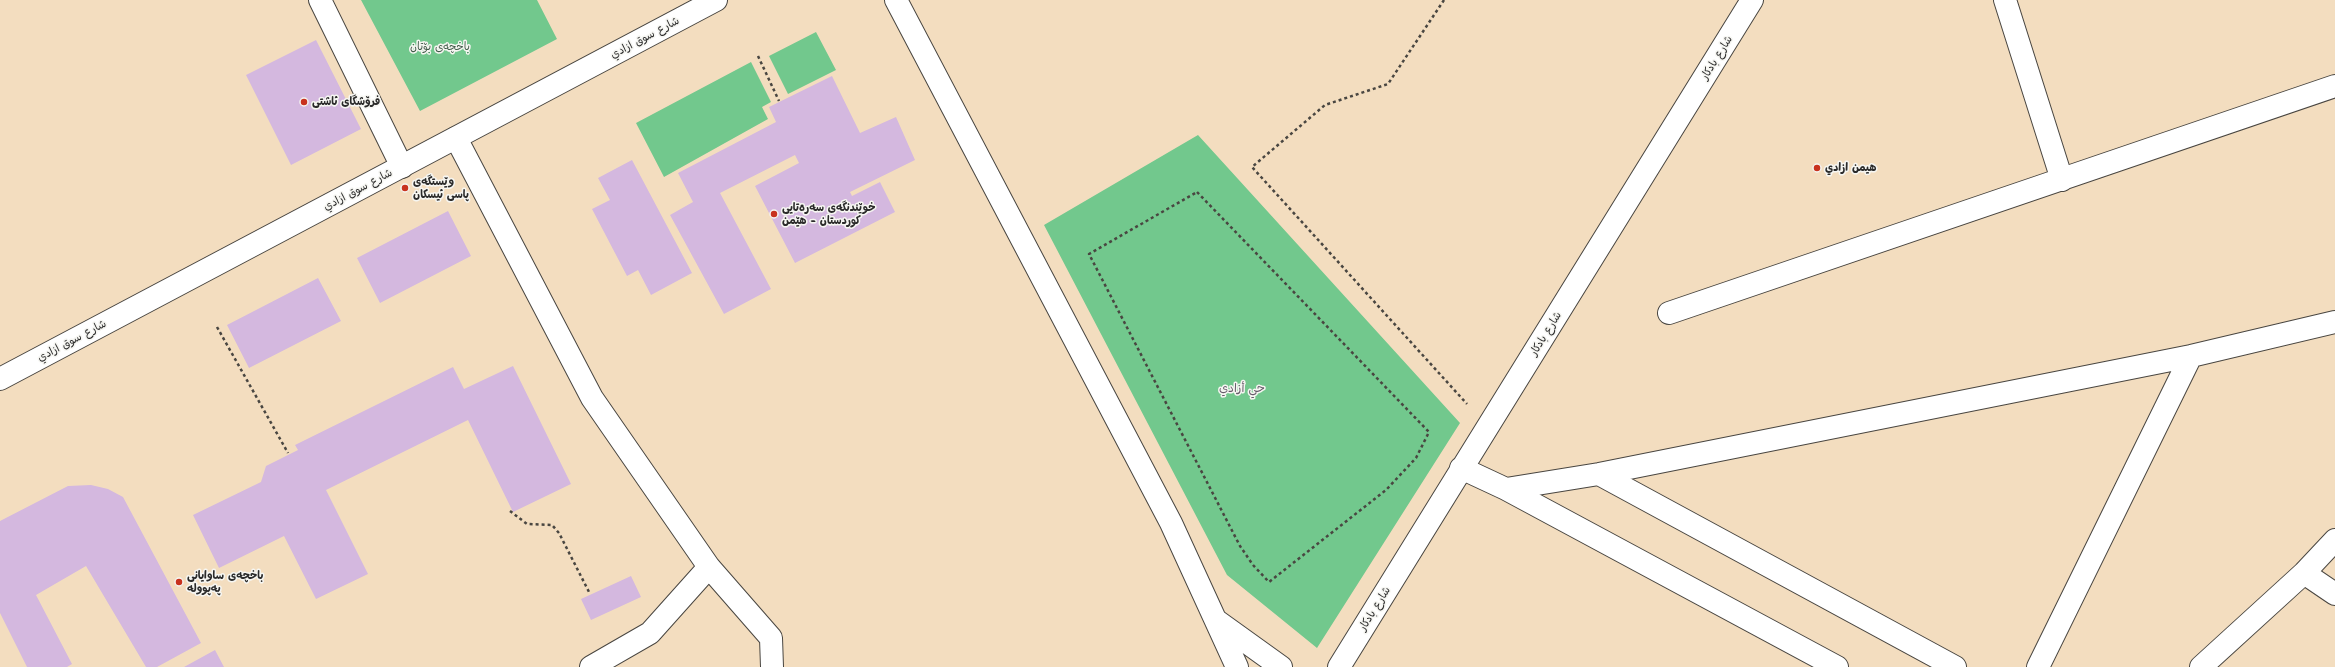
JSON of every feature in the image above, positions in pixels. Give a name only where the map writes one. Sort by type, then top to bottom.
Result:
[{"type":"street","points":[[320,0],[402,167]]},
{"type":"street","name":"شارع سوق ازادي","points":[[0,379],[716,0]]},
{"type":"street","points":[[896,0],[1171,523],[1237,667]]},
{"type":"street","name":"شارع بادكار","points":[[1339,667],[1752,0]]},
{"type":"street","points":[[2005,0],[2062,180]]},
{"type":"street","points":[[1669,313],[2335,86]]},
{"type":"street","points":[[456,138],[592,398],[709,567],[771,638],[772,667]]},
{"type":"street","points":[[1506,490],[1599,474],[2191,356],[2335,322]]},
{"type":"street","points":[[2038,667],[2191,356]]},
{"type":"street","points":[[1461,468],[1506,490],[1837,667]]},
{"type":"street","points":[[1599,474],[1955,667]]},
{"type":"street","points":[[2201,667],[2304,573],[2335,540]]},
{"type":"street","points":[[591,667],[650,633],[709,567]]},
{"type":"street","points":[[2304,573],[2335,594]]},
{"type":"street","points":[[1216,620],[1281,667]]},
{"type":"path","points":[[1444,0],[1388,84],[1325,105],[1252,167],[1488,427]]},
{"type":"path","points":[[758,56],[779,101]]},
{"type":"path","points":[[1197,192],[1429,432],[1416,458],[1386,490],[1269,582],[1253,566],[1240,546],[1088,254],[1197,192]]},
{"type":"path","points":[[218,327],[288,453]]},
{"type":"path","points":[[510,512],[527,524],[552,525],[559,533],[589,592]]},
{"type":"green space","name":"باخچەی بۆتان","points":[[361,0],[537,0],[557,39],[420,111]]},
{"type":"green space","points":[[816,32],[836,70],[788,94],[769,56]]},
{"type":"green space","points":[[751,62],[771,102],[762,107],[768,119],[664,177],[636,123]]},
{"type":"green space","points":[[1198,135],[1460,423],[1317,648],[1227,575],[1044,225]]},
{"type":"building","name":"فرۆشگای ئاشتی","points":[[316,40],[361,129],[291,165],[246,75]]},
{"type":"building","points":[[832,76],[860,133],[896,117],[915,160],[850,192],[852,196],[880,182],[895,212],[795,263],[755,186],[799,163],[795,155],[720,193],[771,289],[724,314],[670,215],[693,202],[678,173],[776,122],[769,107]]},
{"type":"building","points":[[632,160],[692,273],[651,295],[638,270],[627,276],[592,209],[610,200],[598,178]]},
{"type":"building","points":[[448,211],[471,256],[380,303],[357,258]]},
{"type":"building","points":[[318,278],[341,321],[249,368],[227,325]]},
{"type":"building","points":[[513,366],[571,484],[513,512],[468,420],[326,490],[368,574],[316,599],[284,536],[219,568],[193,515],[261,482],[266,466],[298,450],[295,445],[453,367],[464,389]]},
{"type":"building","points":[[91,485],[108,489],[123,497],[201,643],[157,667],[146,667],[86,566],[36,595],[72,664],[67,667],[27,667],[0,613],[0,521],[68,486]]},
{"type":"building","points":[[631,576],[641,597],[591,620],[581,599]]},
{"type":"building","points":[[215,650],[224,667],[184,667]]},
{"type":"place","name":"فرۆشگای ئاشتی","points":[[304,102]]},
{"type":"place","name":"هيمن ازادي","points":[[1817,168]]},
{"type":"place","name":"وێستگەی پاسی ئیسکان","points":[[405,188]]},
{"type":"place","name":"خوێندنگەی سەرەتایی کوردستان - هێمن","points":[[774,214]]},
{"type":"place","name":"باخچەی ساوایانی پەپوولە","points":[[179,582]]},
{"type":"district","name":"حي أزادي","points":[[1242,389]]}]
